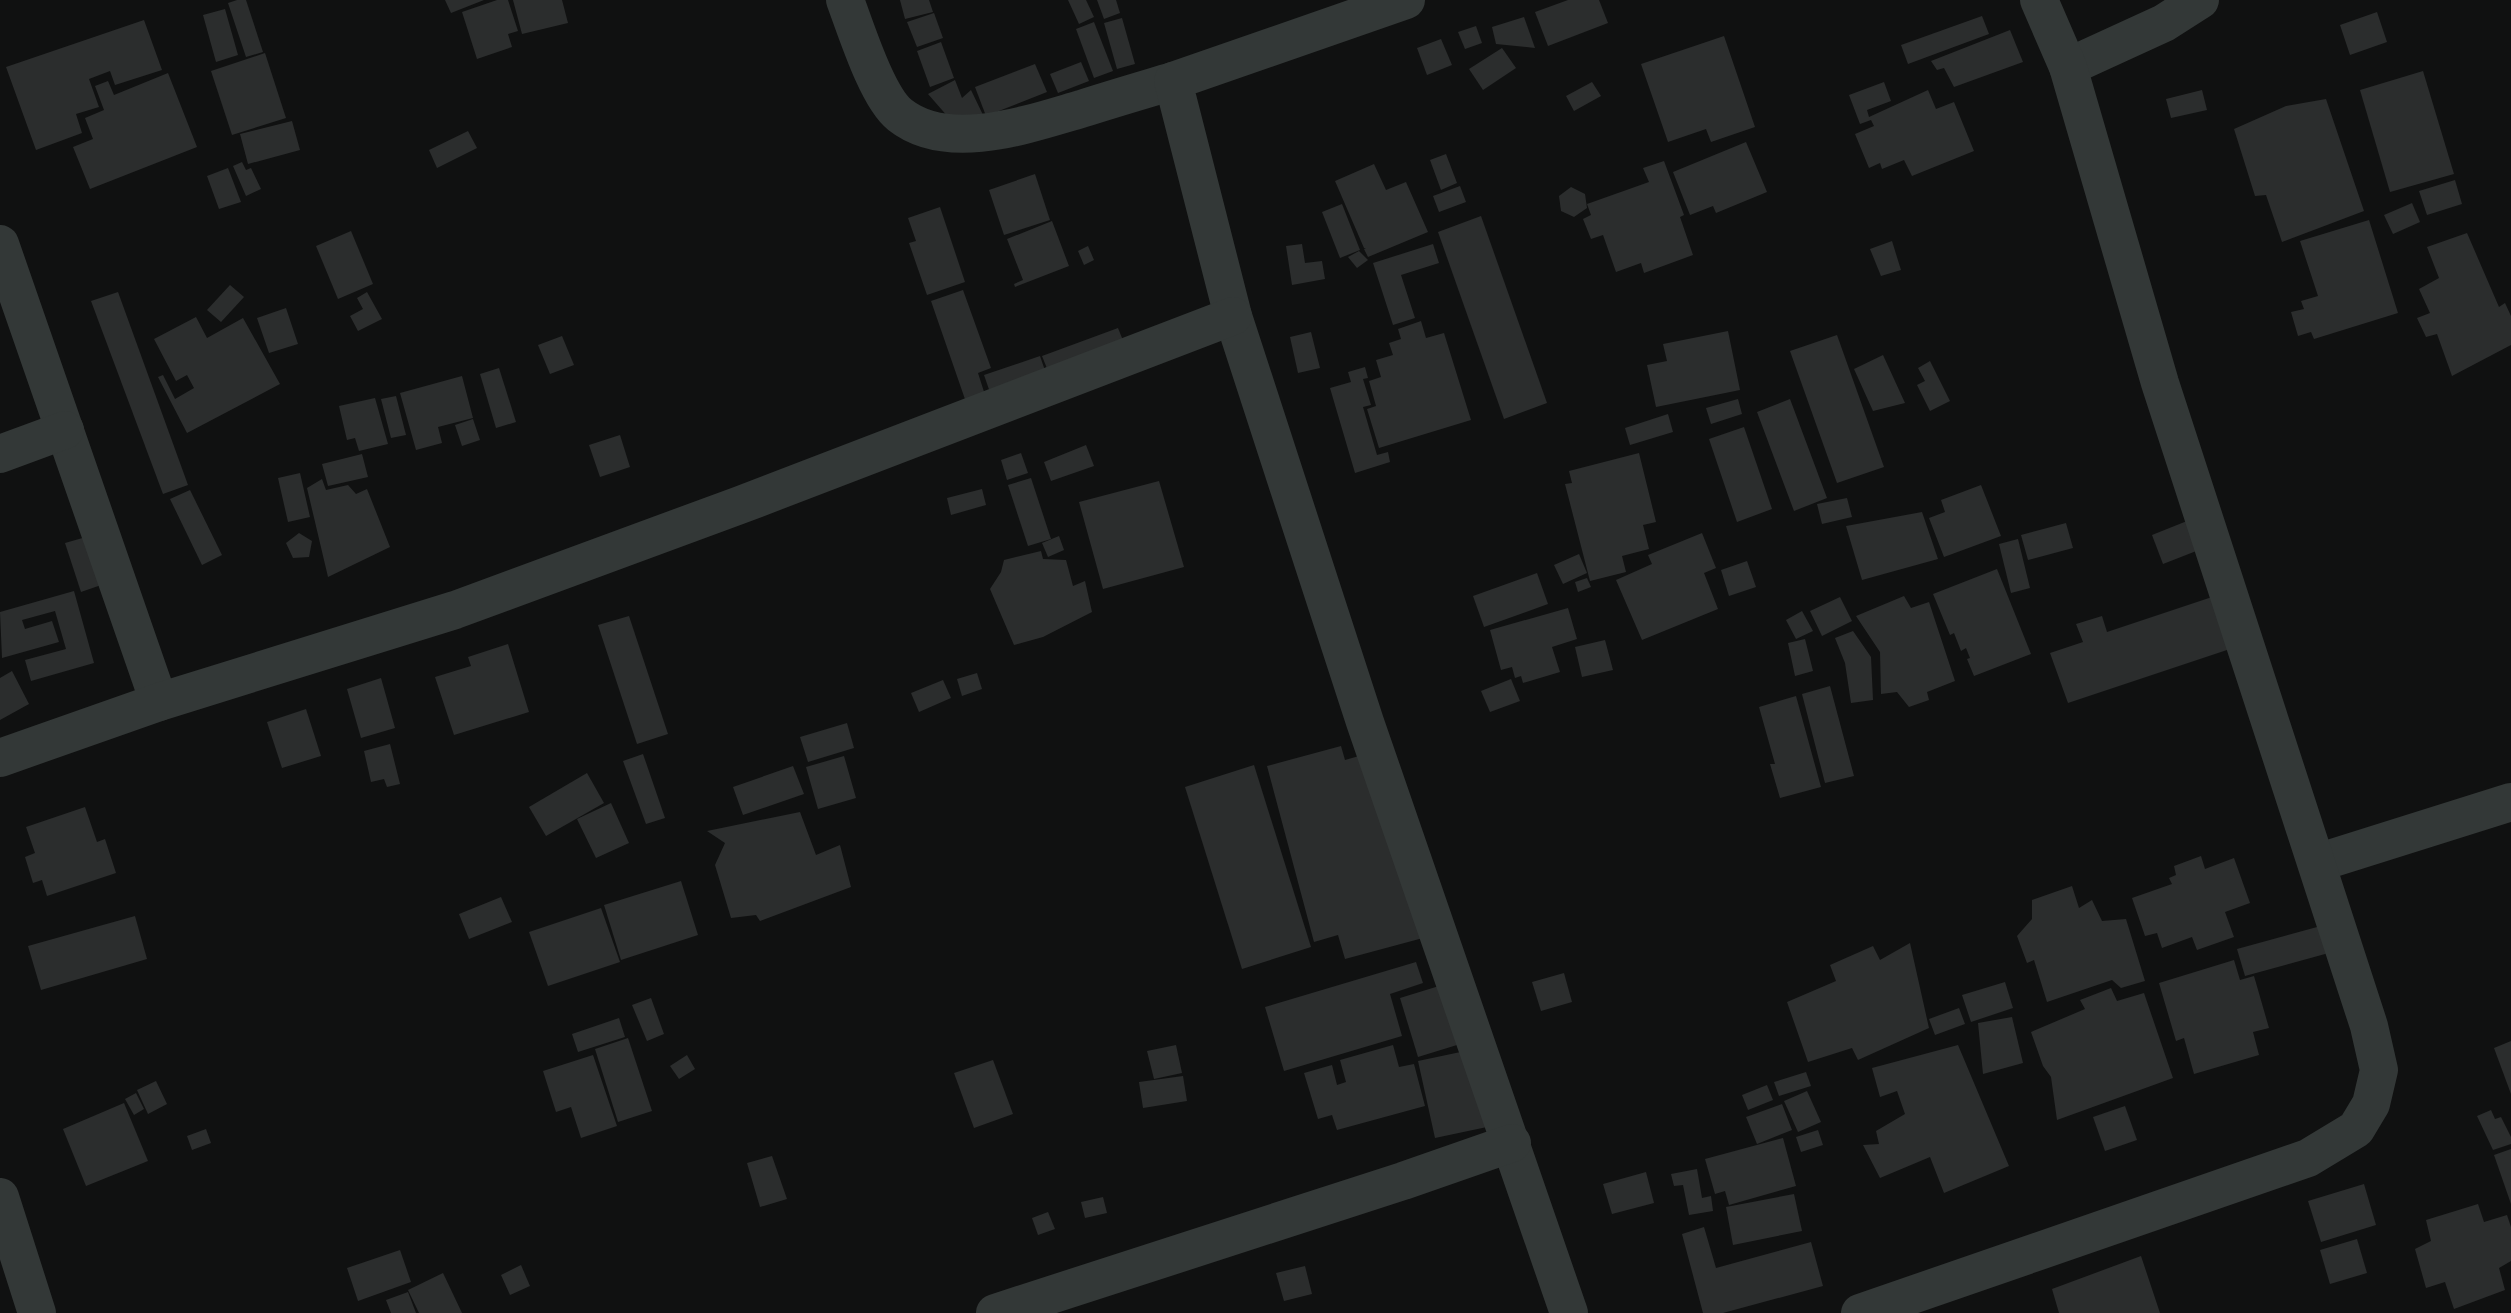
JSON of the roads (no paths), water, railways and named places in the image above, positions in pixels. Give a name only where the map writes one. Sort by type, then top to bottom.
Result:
[{"type":"street","points":[[845,0],[876,80],[899,115],[929,130],[963,134],[1014,128],[1173,81],[1406,0]]},
{"type":"street","points":[[1860,1313],[2308,1158],[2356,1129],[2371,1104],[2379,1070],[2369,1026],[2160,383],[2068,67],[2039,0]]},
{"type":"street","points":[[2068,67],[2164,23],[2200,0]]},
{"type":"street","points":[[1173,81],[1233,316],[1365,722],[1569,1313]]},
{"type":"street","points":[[0,244],[159,702]]},
{"type":"street","points":[[0,758],[159,702],[455,610],[740,505],[1233,316]]},
{"type":"street","points":[[0,454],[65,430]]},
{"type":"street","points":[[2317,863],[2511,802]]},
{"type":"street","points":[[995,1313],[1511,1143]]},
{"type":"street","points":[[0,1197],[37,1313]]}]
